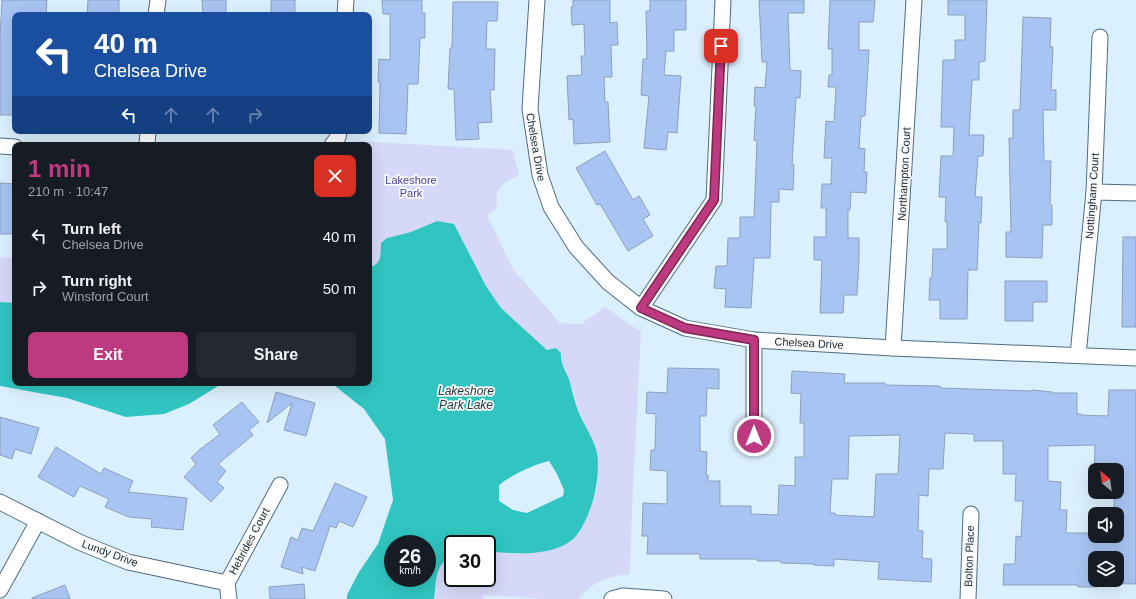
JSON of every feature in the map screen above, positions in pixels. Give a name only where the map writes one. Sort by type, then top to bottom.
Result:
[{"type":"street","points":[[156,12],[158,0]]},
{"type":"street","points":[[345,12],[346,0]]},
{"type":"street","name":"Chelsea Drive","points":[[536,0],[530,109],[540,176],[551,207],[576,247],[608,282],[641,308],[685,328],[754,340],[893,348],[1136,358]]},
{"type":"street","points":[[641,308],[714,200],[723,0]]},
{"type":"street","name":"Northampton Court","points":[[893,348],[914,0]]},
{"type":"street","name":"Nottingham Court","points":[[1078,355],[1094,192],[1100,37]]},
{"type":"street","points":[[0,146],[12,147]]},
{"type":"street","points":[[1094,192],[1136,193]]},
{"type":"street","points":[[754,340],[754,436]]},
{"type":"street","name":"Hebrides Court","points":[[229,599],[227,583],[280,485]]},
{"type":"street","name":"Lundy Drive","points":[[0,502],[79,542],[128,562],[227,583]]},
{"type":"street","name":"Bolton Place","points":[[968,599],[971,514]]},
{"type":"street","points":[[0,590],[38,521]]},
{"type":"street","points":[[612,599],[623,596],[664,599]]},
{"type":"green space","name":"Lakeshore Park","points":[[359,141],[513,150],[519,175],[501,187],[497,195],[497,208],[487,215],[513,269],[560,323],[581,324],[605,307],[641,332],[630,574],[614,576],[602,580],[590,588],[579,599],[543,599],[483,595],[483,599],[434,599],[437,574],[444,562],[444,587],[496,587],[496,552],[514,554],[547,550],[578,534],[592,506],[597,487],[596,449],[577,408],[567,373],[561,361],[561,353],[556,348],[547,350],[501,308],[486,286],[454,224],[436,221],[411,232],[387,238],[381,245],[381,255],[378,263],[372,266],[372,142],[358,142]]},
{"type":"green space","points":[[0,257],[12,258],[12,303],[0,302]]},
{"type":"water","name":"Lakeshore Park Lake","points":[[437,221],[454,224],[486,286],[501,308],[547,350],[556,348],[561,353],[562,363],[569,379],[575,403],[592,439],[597,454],[598,473],[596,486],[591,508],[586,520],[572,540],[553,549],[531,553],[496,552],[496,535],[444,535],[444,561],[439,568],[436,579],[436,535],[384,535],[384,587],[435,587],[434,599],[347,599],[347,595],[359,572],[378,544],[393,500],[385,439],[364,409],[335,386],[372,386],[372,266],[379,261],[381,243],[387,238],[411,232]],"holes":[[[549,461],[564,490],[563,496],[527,513],[513,510],[499,501],[499,485],[522,471]]]},
{"type":"water","points":[[0,302],[12,303],[12,386],[218,386],[189,404],[164,414],[126,417],[67,398],[0,386]]},
{"type":"building","points":[[2,0],[47,0],[46,12],[12,12],[12,115],[0,115],[0,39]]},
{"type":"building","points":[[88,0],[119,0],[119,12],[87,12]]},
{"type":"building","points":[[202,0],[226,0],[226,12],[203,12]]},
{"type":"building","points":[[271,0],[295,0],[295,12],[271,12]]},
{"type":"building","points":[[382,0],[422,0],[422,13],[425,13],[425,38],[420,38],[418,84],[408,84],[406,134],[379,133],[379,59],[390,60],[390,14],[383,14]]},
{"type":"building","points":[[573,0],[610,0],[610,23],[617,22],[618,45],[611,45],[612,77],[604,77],[605,102],[608,102],[610,142],[574,144],[573,119],[569,120],[567,76],[582,75],[581,56],[585,56],[584,24],[572,25],[571,7],[573,7]]},
{"type":"building","points":[[650,0],[686,0],[686,30],[674,30],[674,51],[666,51],[664,75],[681,76],[677,133],[668,132],[666,150],[644,148],[649,96],[641,95],[643,59],[647,59],[646,11],[650,11]]},
{"type":"building","points":[[759,0],[804,0],[804,13],[788,13],[790,70],[801,71],[800,98],[796,97],[792,164],[794,165],[793,190],[779,189],[779,202],[771,202],[770,258],[754,258],[751,308],[725,307],[726,289],[714,288],[716,266],[727,266],[728,238],[740,238],[740,217],[754,217],[757,141],[754,140],[756,106],[754,106],[755,87],[765,88],[767,62],[762,62]]},
{"type":"building","points":[[830,0],[875,0],[873,22],[859,22],[859,50],[869,50],[865,116],[861,116],[859,148],[865,149],[864,172],[867,172],[866,193],[851,192],[850,210],[848,210],[848,238],[859,238],[857,295],[844,295],[843,313],[820,313],[822,260],[814,260],[814,237],[826,237],[826,208],[821,208],[822,184],[831,184],[832,158],[824,158],[826,121],[834,122],[836,87],[828,87],[829,75],[832,75],[832,49],[828,49]]},
{"type":"building","points":[[948,0],[987,0],[985,61],[979,62],[979,80],[972,80],[969,135],[984,135],[983,156],[978,156],[975,197],[982,197],[981,223],[979,222],[977,270],[968,270],[967,319],[940,319],[940,300],[929,300],[930,278],[932,278],[933,249],[947,249],[947,222],[945,222],[946,197],[939,197],[941,156],[953,156],[954,127],[941,127],[943,60],[955,60],[955,40],[965,40],[965,15],[948,15]]},
{"type":"building","points":[[453,2],[498,2],[497,21],[487,21],[486,49],[495,49],[494,90],[490,90],[492,122],[478,123],[479,139],[456,140],[454,89],[448,89],[450,48],[452,48]]},
{"type":"building","points":[[1023,17],[1051,18],[1050,47],[1053,47],[1051,90],[1056,90],[1056,110],[1043,110],[1044,161],[1051,161],[1050,205],[1052,205],[1052,225],[1043,225],[1042,258],[1006,257],[1006,232],[1011,232],[1009,138],[1013,138],[1013,110],[1020,110]]},
{"type":"building","points":[[605,151],[633,200],[639,196],[650,215],[643,219],[653,236],[628,251],[600,204],[597,205],[576,168]]},
{"type":"building","points":[[0,183],[12,184],[12,234],[0,234]]},
{"type":"building","points":[[1123,237],[1136,237],[1136,327],[1122,327]]},
{"type":"building","points":[[1005,281],[1047,281],[1047,302],[1033,302],[1033,321],[1005,321]]},
{"type":"building","points":[[668,368],[719,369],[719,389],[707,388],[706,416],[700,416],[700,451],[707,452],[706,475],[708,475],[708,481],[720,481],[720,506],[751,506],[751,514],[778,515],[779,485],[795,486],[795,457],[804,457],[804,423],[800,423],[801,394],[791,393],[792,371],[845,374],[844,383],[885,383],[885,385],[940,386],[940,388],[1032,390],[1052,393],[1077,393],[1077,414],[1081,415],[1108,416],[1109,390],[1136,390],[1136,584],[1124,584],[1124,551],[1088,551],[1088,587],[1078,587],[1078,585],[1003,585],[1004,564],[1015,564],[1016,536],[1021,537],[1023,501],[1015,501],[1016,474],[1003,474],[1003,441],[974,441],[974,434],[945,433],[943,469],[929,469],[928,496],[919,495],[918,530],[923,531],[922,558],[932,559],[931,582],[878,579],[879,562],[834,559],[834,566],[781,563],[781,561],[757,561],[757,559],[700,559],[700,554],[647,554],[648,536],[642,536],[643,503],[667,504],[667,471],[650,470],[651,450],[655,450],[656,414],[646,413],[647,392],[667,393]],"holes":[[[900,435],[898,474],[876,474],[874,517],[835,515],[835,513],[830,513],[832,479],[848,479],[849,436]]]},
{"type":"building","points":[[276,392],[315,403],[306,436],[284,430],[292,403],[267,423]]},
{"type":"building","points":[[242,402],[259,422],[249,430],[253,435],[218,464],[226,471],[217,482],[224,488],[211,502],[184,477],[196,464],[191,458],[201,448],[220,434],[213,425]]},
{"type":"building","points":[[0,417],[39,428],[31,454],[15,449],[12,459],[0,455]]},
{"type":"building","points":[[56,447],[101,474],[104,468],[133,481],[128,492],[187,498],[183,530],[151,527],[152,519],[129,517],[105,507],[109,499],[80,486],[74,497],[38,477]]},
{"type":"building","points":[[335,483],[367,497],[353,527],[339,521],[336,528],[330,526],[315,571],[302,567],[303,574],[281,567],[291,537],[298,540],[302,528],[313,531]]},
{"type":"building","points":[[304,584],[305,599],[270,599],[269,587]]},
{"type":"building","points":[[65,585],[70,599],[32,599],[32,598]]},
{"type":"route","points":[[721,46],[714,200],[641,308],[685,328],[754,340],[754,436]]}]
